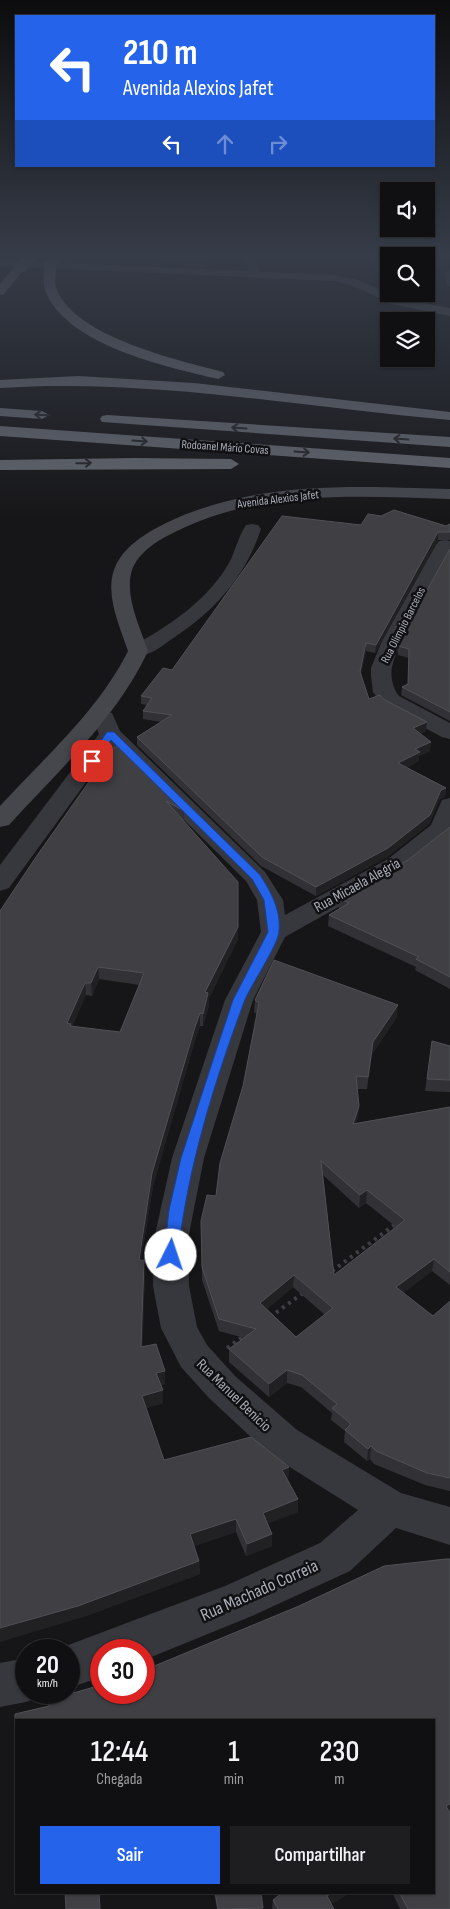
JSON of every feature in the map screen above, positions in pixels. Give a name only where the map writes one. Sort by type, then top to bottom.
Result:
[{"type":"highway","points":[[118,343],[159,359],[224,376],[401,412]]},
{"type":"highway","points":[[0,384],[60,380],[185,384],[401,412],[450,416]]},
{"type":"highway","points":[[0,412],[60,416]]},
{"type":"highway","name":"Rodoanel Mário Covas","points":[[89,418],[450,442]]},
{"type":"highway","name":"Rodoanel Mário Covas","points":[[0,431],[450,462]]},
{"type":"highway","points":[[0,465],[135,463],[252,465],[450,474]]},
{"type":"main road","name":"Avenida Alexios Jafet","points":[[138,651],[122,600],[123,571],[131,556],[149,538],[176,523],[211,510],[248,500],[296,494],[346,492],[450,494]]},
{"type":"main road","points":[[0,820],[105,722],[138,651]]},
{"type":"street","name":"Avenida Alexios Jafet","points":[[138,651],[175,630],[218,592],[238,566],[248,547],[252,529]]},
{"type":"street","name":"Rua Olímpio Barcelos","points":[[448,544],[392,641],[381,668],[381,676],[384,692],[391,701],[450,732]]},
{"type":"street","points":[[0,883],[105,722],[256,877],[270,900],[274,932]]},
{"type":"street","name":"Rua Micaela Alegria","points":[[274,932],[397,864],[442,828],[450,805]]},
{"type":"street","name":"Rua Manuel Benicio","points":[[274,932],[239,1000],[188,1158],[171,1240],[171,1286],[179,1328],[194,1356],[222,1387],[283,1442],[390,1508],[450,1526]]},
{"type":"street","name":"Rua Machado Correia","points":[[142,1639],[237,1602],[335,1557],[390,1508]]},
{"type":"street","points":[[0,1685],[15,1682]]},
{"type":"path","points":[[330,1273],[402,1219]]},
{"type":"path","points":[[266,1320],[306,1290]]},
{"type":"path","points":[[203,1366],[250,1332]]},
{"type":"building","points":[[394,510],[446,526],[450,524],[450,532],[438,532],[376,645],[366,643],[360,672],[369,699],[380,695],[383,699],[427,722],[413,728],[431,742],[415,749],[420,752],[398,763],[446,788],[441,790],[430,815],[388,848],[316,887],[262,857],[137,737],[172,715],[143,711],[152,698],[141,696],[163,668],[172,670],[282,516],[361,525],[368,514],[381,516]]},
{"type":"building","points":[[450,549],[450,712],[402,687],[408,684],[409,649],[398,646]]},
{"type":"building","points":[[117,746],[184,811],[166,801],[238,882],[238,927],[205,992],[208,993],[203,1014],[200,1013],[195,1027],[152,1173],[139,1260],[144,1260],[141,1347],[156,1344],[165,1371],[156,1373],[163,1390],[142,1396],[164,1460],[251,1437],[289,1467],[282,1470],[298,1499],[263,1513],[272,1534],[247,1544],[236,1519],[190,1534],[199,1561],[78,1606],[0,1628],[0,911],[112,749]],"holes":[[[98,967],[144,973],[120,1032],[70,1026],[71,1024],[67,1023],[85,983],[91,983]]]},
{"type":"building","points":[[450,827],[450,977],[416,959],[419,957],[329,915],[349,903],[339,898],[408,860]]},
{"type":"building","points":[[274,960],[398,1005],[373,1042],[368,1077],[356,1076],[359,1106],[353,1124],[450,1107],[450,1272],[434,1259],[396,1287],[433,1316],[450,1301],[450,1478],[427,1473],[376,1451],[371,1446],[368,1449],[345,1430],[351,1424],[332,1408],[337,1404],[302,1375],[287,1370],[269,1384],[229,1349],[256,1329],[219,1319],[202,1267],[201,1221],[207,1195],[216,1196],[220,1163],[243,1086],[259,1003],[255,1000]],"holes":[[[321,1161],[360,1195],[367,1190],[405,1220],[334,1275]],[[294,1275],[333,1308],[296,1337],[260,1303]]]},
{"type":"building","points":[[432,1041],[450,1046],[450,1080],[427,1079]]},
{"type":"building","points":[[450,1559],[450,1804],[446,1806],[450,1813],[450,1909],[408,1909],[400,1894],[435,1894],[435,1719],[15,1719],[15,1714],[49,1706],[49,1704],[80,1704],[80,1691],[90,1688],[90,1704],[155,1704],[155,1666],[299,1606],[384,1566]]},
{"type":"building","points":[[65,1894],[99,1894],[100,1909],[66,1909]]},
{"type":"building","points":[[215,1894],[261,1894],[263,1908],[218,1909]]},
{"type":"building","points":[[280,1894],[330,1894],[327,1896],[334,1909],[278,1909],[273,1900]]},
{"type":"route","points":[[92,761],[110,734],[256,877],[270,900],[274,932],[239,1000],[222,1051],[188,1158],[176,1210],[171,1240],[171,1255]]}]
